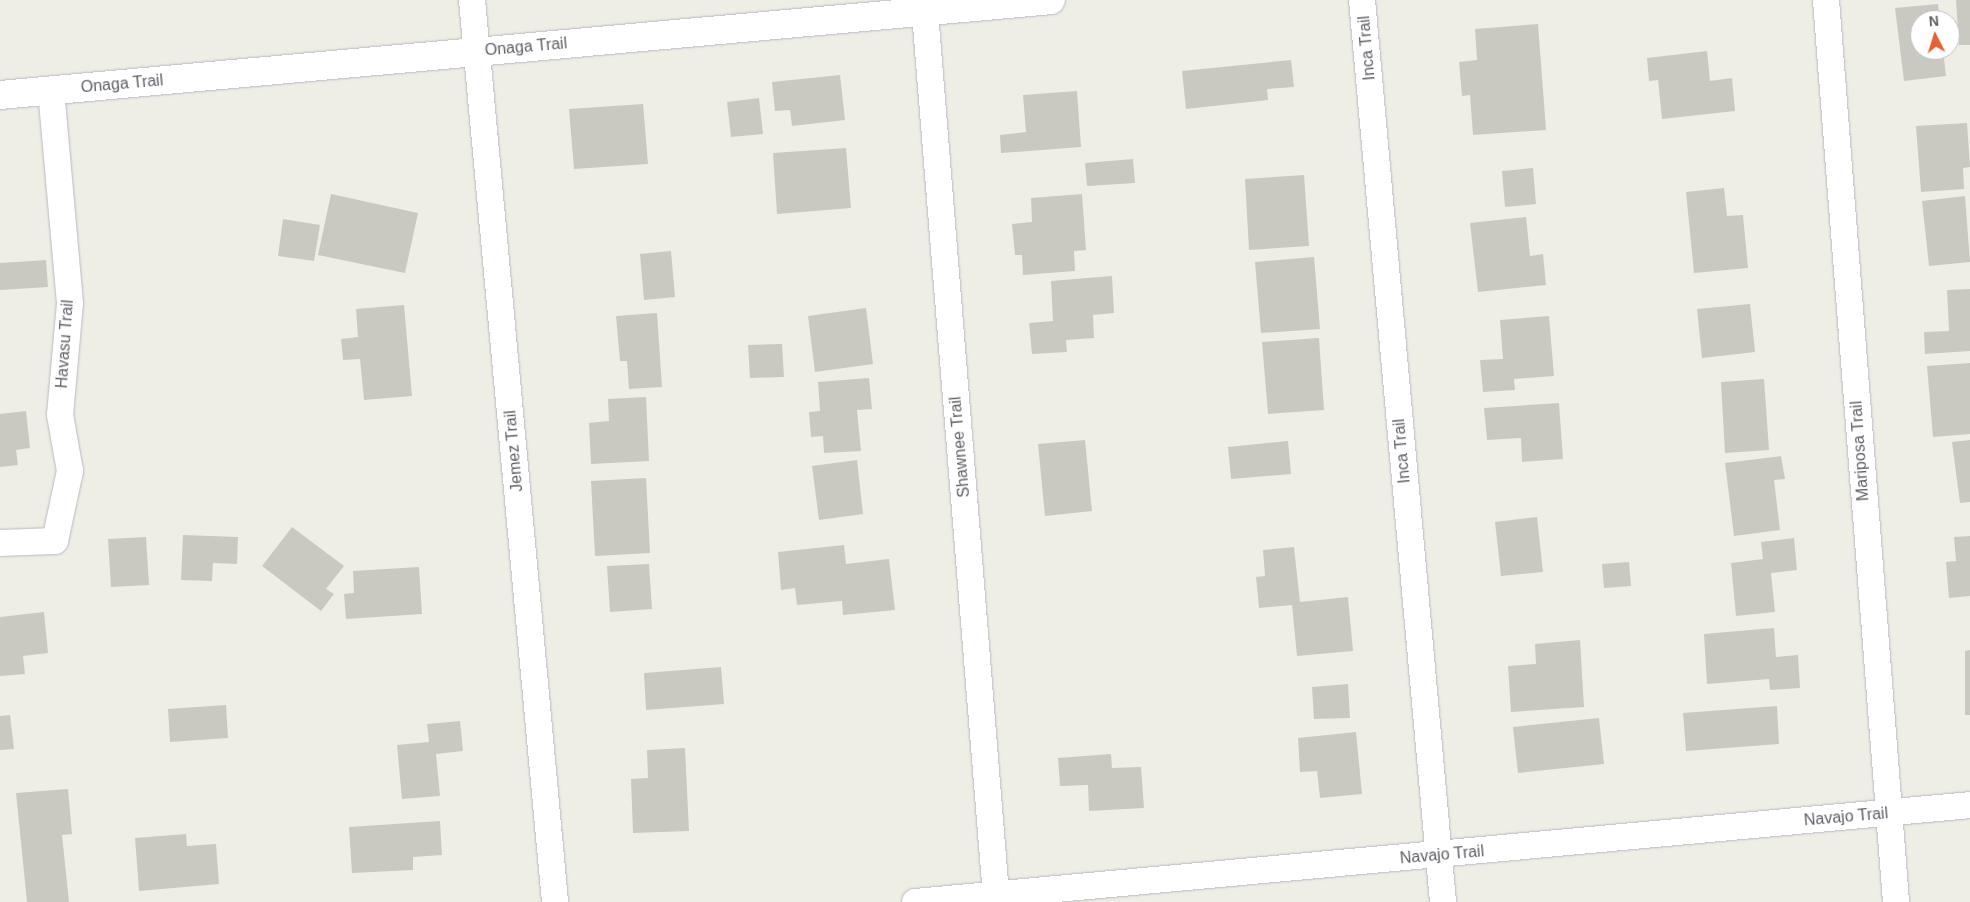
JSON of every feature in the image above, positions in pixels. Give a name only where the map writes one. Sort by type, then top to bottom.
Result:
[{"type":"street","name":"Jemez Trail","points":[[472,0],[554,902]]},
{"type":"street","name":"Onaga Trail","points":[[0,95],[477,52],[924,6],[1051,0]]},
{"type":"street","name":"Inca Trail","points":[[1362,0],[1437,855],[1443,902]]},
{"type":"street","name":"Mariposa Trail","points":[[1826,0],[1887,813],[1896,902]]},
{"type":"street","name":"Shawnee Trail","points":[[924,6],[996,894]]},
{"type":"street","name":"Havasu Trail","points":[[0,543],[55,541],[70,471],[60,415],[70,303],[51,90]]},
{"type":"street","name":"Navajo Trail","points":[[915,902],[1970,805]]},
{"type":"building","points":[[1956,0],[1970,0],[1970,45],[1960,45],[1960,10],[1957,10]]},
{"type":"building","points":[[1938,4],[1939,10],[1910,10],[1910,60],[1944,60],[1946,76],[1904,81],[1895,8]]},
{"type":"building","points":[[1538,24],[1546,130],[1473,135],[1470,95],[1462,96],[1459,62],[1477,60],[1475,29]]},
{"type":"building","points":[[1707,51],[1710,81],[1732,78],[1735,111],[1662,119],[1658,80],[1649,81],[1647,58]]},
{"type":"building","points":[[1291,60],[1294,87],[1267,89],[1268,100],[1186,109],[1182,71]]},
{"type":"building","points":[[840,75],[845,120],[792,126],[790,110],[775,111],[772,82]]},
{"type":"building","points":[[1077,91],[1081,147],[1001,153],[1000,135],[1026,132],[1023,95]]},
{"type":"building","points":[[759,98],[763,134],[731,137],[727,102]]},
{"type":"building","points":[[643,104],[648,164],[574,169],[569,109]]},
{"type":"building","points":[[1967,123],[1970,167],[1963,168],[1964,189],[1921,192],[1916,126]]},
{"type":"building","points":[[846,148],[851,208],[777,214],[773,153]]},
{"type":"building","points":[[1133,159],[1135,183],[1087,186],[1085,163]]},
{"type":"building","points":[[1533,168],[1536,204],[1505,207],[1502,171]]},
{"type":"building","points":[[1304,175],[1309,246],[1249,250],[1245,179]]},
{"type":"building","points":[[1724,188],[1727,216],[1743,215],[1748,268],[1694,273],[1686,192]]},
{"type":"building","points":[[331,194],[418,213],[405,273],[318,255]]},
{"type":"building","points":[[1082,194],[1086,250],[1074,251],[1075,271],[1023,275],[1022,255],[1015,255],[1012,224],[1032,222],[1031,198]]},
{"type":"building","points":[[1965,196],[1970,262],[1929,266],[1922,201]]},
{"type":"building","points":[[1526,217],[1530,256],[1543,254],[1546,285],[1478,292],[1470,223]]},
{"type":"building","points":[[283,219],[320,225],[314,261],[278,256]]},
{"type":"building","points":[[671,251],[675,297],[644,300],[640,254]]},
{"type":"building","points":[[1314,257],[1320,329],[1261,333],[1255,262]]},
{"type":"building","points":[[46,260],[48,287],[0,290],[0,263]]},
{"type":"building","points":[[1112,276],[1114,313],[1093,315],[1094,338],[1066,340],[1067,352],[1032,354],[1029,323],[1053,321],[1051,281]]},
{"type":"building","points":[[1970,289],[1970,351],[1925,354],[1924,332],[1949,331],[1947,290]]},
{"type":"building","points":[[1750,304],[1755,352],[1702,358],[1697,309]]},
{"type":"building","points":[[404,305],[412,396],[364,400],[360,359],[343,360],[341,339],[358,337],[356,309]]},
{"type":"building","points":[[866,308],[873,364],[815,372],[808,316]]},
{"type":"building","points":[[657,313],[662,387],[629,389],[627,361],[620,361],[616,316]]},
{"type":"building","points":[[1549,316],[1554,376],[1514,379],[1515,390],[1483,392],[1480,360],[1503,359],[1500,320]]},
{"type":"building","points":[[1319,338],[1324,410],[1268,414],[1262,342]]},
{"type":"building","points":[[782,344],[784,377],[750,378],[748,345]]},
{"type":"building","points":[[1970,363],[1970,434],[1933,437],[1927,366]]},
{"type":"building","points":[[869,378],[872,409],[857,410],[861,451],[824,453],[823,436],[811,437],[809,412],[820,411],[818,382]]},
{"type":"building","points":[[1764,379],[1769,450],[1725,453],[1721,382]]},
{"type":"building","points":[[646,397],[649,461],[591,464],[589,423],[609,421],[608,399]]},
{"type":"building","points":[[1559,403],[1563,459],[1522,462],[1521,438],[1487,440],[1484,408]]},
{"type":"building","points":[[26,411],[30,448],[16,450],[18,465],[0,467],[0,414]]},
{"type":"building","points":[[1085,440],[1092,511],[1045,516],[1038,444]]},
{"type":"building","points":[[1970,440],[1970,502],[1960,503],[1952,442]]},
{"type":"building","points":[[1288,441],[1291,474],[1231,479],[1228,447]]},
{"type":"building","points":[[1781,456],[1785,479],[1774,480],[1780,530],[1734,536],[1725,463]]},
{"type":"building","points":[[857,460],[863,514],[819,520],[812,466]]},
{"type":"building","points":[[646,478],[650,553],[595,556],[591,481]]},
{"type":"building","points":[[1537,517],[1543,572],[1501,576],[1495,522]]},
{"type":"building","points":[[292,527],[344,566],[326,589],[334,594],[321,611],[262,566]]},
{"type":"building","points":[[183,535],[238,537],[237,564],[213,563],[212,581],[181,580]]},
{"type":"building","points":[[1970,536],[1970,596],[1949,598],[1946,562],[1956,561],[1954,537]]},
{"type":"building","points":[[146,537],[149,585],[111,587],[108,539]]},
{"type":"building","points":[[1794,538],[1797,570],[1771,573],[1775,612],[1736,616],[1731,563],[1763,559],[1761,542]]},
{"type":"building","points":[[844,545],[846,564],[889,559],[895,610],[843,615],[842,601],[797,605],[795,588],[781,590],[778,552]]},
{"type":"building","points":[[1294,547],[1300,602],[1348,597],[1353,651],[1297,656],[1292,605],[1259,608],[1256,577],[1265,576],[1263,550]]},
{"type":"building","points":[[1629,562],[1631,586],[1604,588],[1602,564]]},
{"type":"building","points":[[649,564],[652,609],[610,612],[607,566]]},
{"type":"building","points":[[419,567],[422,614],[346,619],[344,594],[354,593],[353,571]]},
{"type":"building","points":[[44,612],[48,653],[23,656],[25,674],[0,676],[0,617]]},
{"type":"building","points":[[1774,628],[1776,657],[1798,655],[1800,688],[1770,690],[1769,679],[1707,684],[1704,634]]},
{"type":"building","points":[[1580,640],[1584,707],[1511,712],[1508,666],[1536,664],[1535,644]]},
{"type":"building","points":[[1970,650],[1970,715],[1965,715],[1965,651]]},
{"type":"building","points":[[721,667],[724,704],[646,710],[644,673]]},
{"type":"building","points":[[1348,684],[1350,718],[1314,719],[1312,687]]},
{"type":"building","points":[[226,705],[228,738],[170,742],[168,709]]},
{"type":"building","points":[[1777,706],[1779,744],[1686,751],[1683,713]]},
{"type":"building","points":[[10,715],[14,749],[0,750],[0,716]]},
{"type":"building","points":[[1599,718],[1604,764],[1518,773],[1513,727]]},
{"type":"building","points":[[460,721],[463,751],[436,754],[440,796],[402,799],[397,745],[429,742],[427,724]]},
{"type":"building","points":[[1356,732],[1362,794],[1320,798],[1317,771],[1300,772],[1298,738]]},
{"type":"building","points":[[685,748],[689,831],[633,833],[631,779],[648,778],[647,750]]},
{"type":"building","points":[[1111,754],[1112,768],[1141,767],[1144,808],[1089,811],[1088,785],[1060,786],[1058,758]]},
{"type":"building","points":[[68,789],[72,834],[62,835],[69,902],[27,902],[16,793]]},
{"type":"building","points":[[440,821],[442,855],[413,857],[413,870],[352,873],[349,827]]},
{"type":"building","points":[[186,834],[187,846],[216,844],[219,884],[139,891],[135,838]]}]
